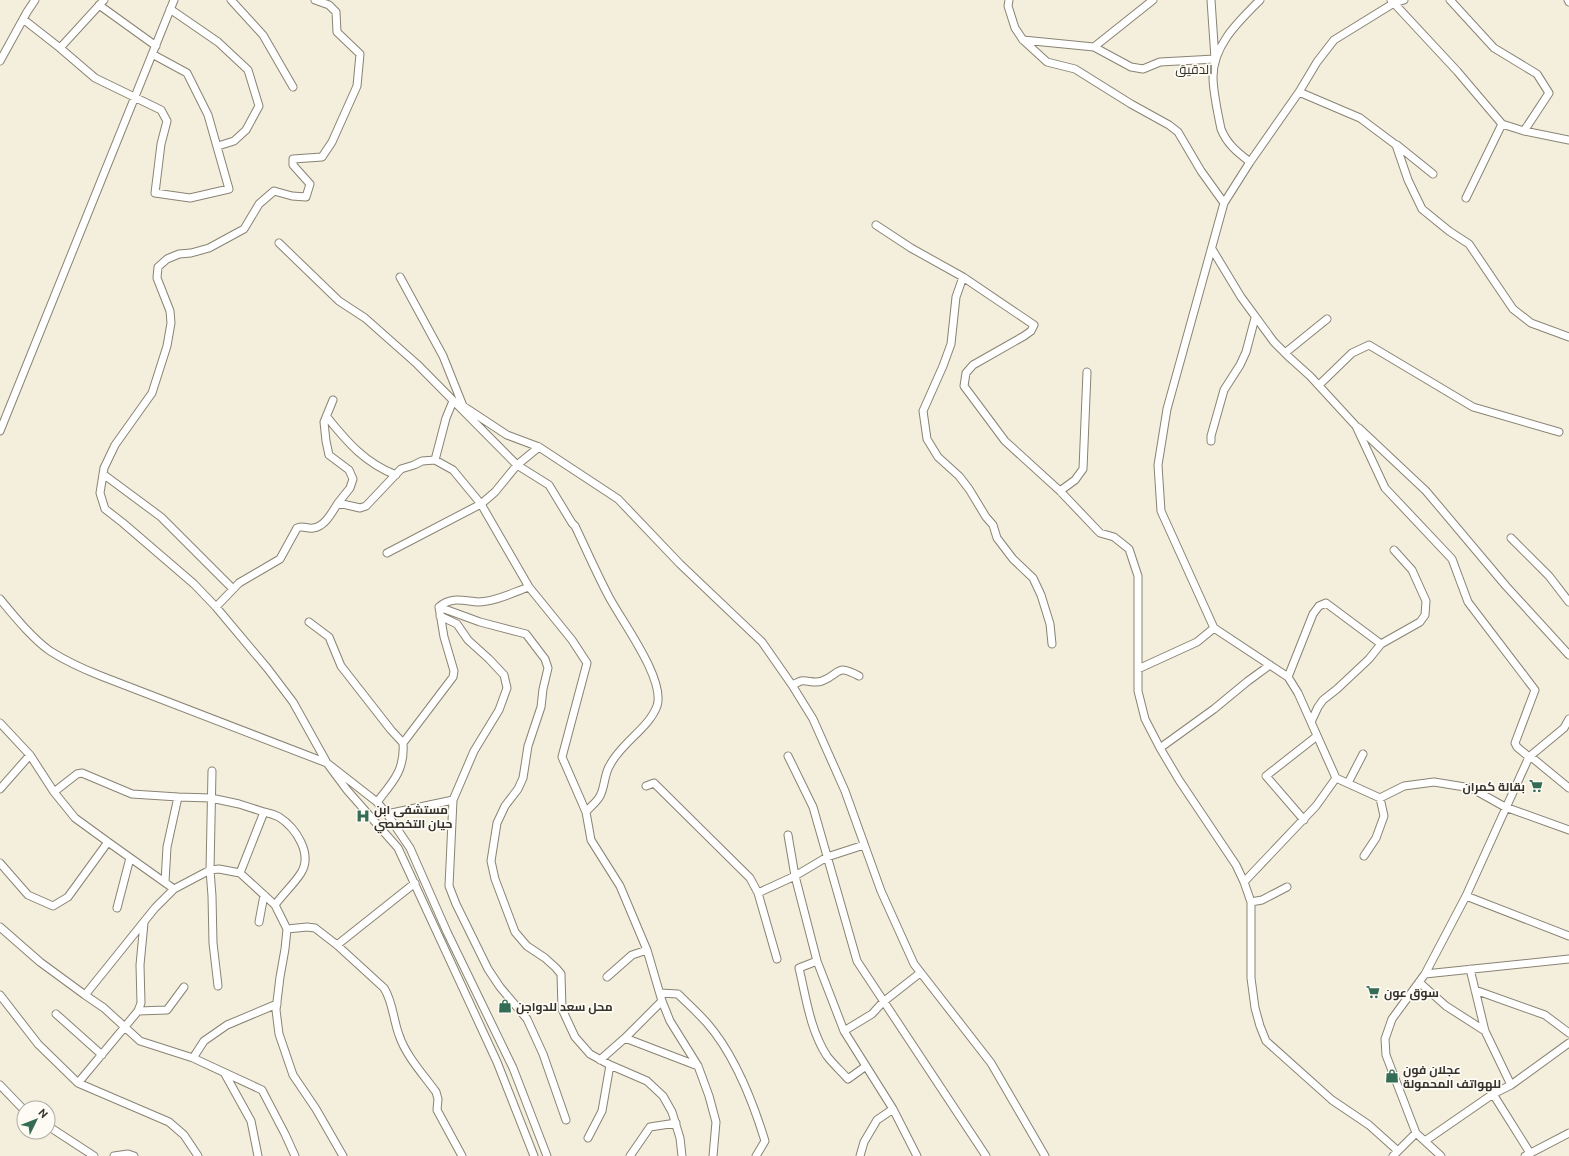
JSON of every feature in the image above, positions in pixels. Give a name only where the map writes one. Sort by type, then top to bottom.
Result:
[{"type":"street","points":[[0,61],[35,0]]},
{"type":"street","points":[[0,431],[174,0]]},
{"type":"street","points":[[231,0],[263,35],[292,87]]},
{"type":"street","points":[[315,0],[329,5],[336,12],[337,32],[360,54],[357,86],[332,142],[322,157],[293,159],[293,165],[310,184],[306,197],[292,196],[274,191],[259,204],[244,229],[209,248],[191,253],[179,254],[167,259],[158,267],[157,278],[170,311],[172,323],[167,346],[152,394],[115,445],[103,474],[100,493],[105,509],[124,523],[194,584],[216,607],[268,669],[293,702],[327,763],[398,848],[497,1062],[534,1156]]},
{"type":"street","points":[[1009,0],[1008,6],[1015,28],[1023,40],[1047,62],[1074,69],[1131,104],[1169,125],[1178,132],[1201,171],[1224,203]]},
{"type":"street","points":[[1094,46],[1153,0]]},
{"type":"street","points":[[1211,0],[1215,59],[1213,78],[1221,129],[1235,151],[1250,162]]},
{"type":"street","points":[[1215,59],[1227,37],[1238,22],[1260,0]]},
{"type":"street","points":[[1380,798],[1336,778],[1298,692],[1288,677],[1214,628],[1161,512],[1158,465],[1167,409],[1224,203],[1250,162],[1299,92],[1317,62],[1334,40],[1392,1],[1404,0]]},
{"type":"street","points":[[1450,0],[1494,48],[1537,74],[1548,93],[1524,131]]},
{"type":"street","points":[[1392,1],[1457,71],[1502,124],[1524,131],[1569,140]]},
{"type":"street","points":[[60,48],[102,3],[156,46]]},
{"type":"street","points":[[170,9],[218,42],[248,70],[259,106],[246,130],[234,141],[218,146]]},
{"type":"street","points":[[23,19],[95,78],[162,110],[167,122],[161,144],[155,193],[190,198],[229,190],[218,146],[208,115],[187,73],[152,54]]},
{"type":"street","points":[[1023,40],[1094,46],[1132,67],[1144,69],[1160,62],[1215,59]]},
{"type":"street","points":[[1299,92],[1360,118],[1433,174]]},
{"type":"street","points":[[1466,198],[1502,124]]},
{"type":"street","points":[[1396,145],[1408,180],[1422,208],[1449,231],[1469,244],[1513,309],[1531,323],[1569,337]]},
{"type":"street","points":[[876,225],[911,248],[963,276],[1034,325],[1031,331],[1024,336],[973,365],[966,373],[964,386],[1005,441],[1060,492],[1100,533],[1114,537],[1128,549],[1138,576],[1138,691],[1145,719],[1179,780],[1236,865],[1244,882],[1251,902],[1251,978],[1255,1008],[1266,1041],[1332,1100],[1369,1125],[1396,1153],[1416,1133]]},
{"type":"street","points":[[279,243],[339,301],[365,318],[417,364],[517,465],[549,485],[575,526],[608,596],[645,657],[659,695],[657,706],[649,720],[624,746],[609,765],[600,797],[586,812]]},
{"type":"street","points":[[1212,249],[1255,318],[1274,342],[1319,385],[1356,426],[1426,491],[1506,586],[1569,655]]},
{"type":"street","points":[[963,276],[956,297],[951,344],[923,411],[927,439],[938,457],[959,476],[969,489],[986,517],[993,525],[997,538],[1013,560],[1033,578],[1041,595],[1050,624],[1052,644]]},
{"type":"street","points":[[400,277],[442,356],[463,406],[507,435],[539,448],[618,499],[680,564],[762,642],[792,685],[813,719],[845,791],[881,891],[914,964],[920,974],[991,1063],[1046,1156]]},
{"type":"street","points":[[1211,441],[1211,436],[1224,390],[1240,365],[1246,352],[1255,318]]},
{"type":"street","points":[[1285,353],[1327,319]]},
{"type":"street","points":[[1319,385],[1352,353],[1369,345],[1473,407],[1559,432]]},
{"type":"street","points":[[1060,492],[1074,480],[1083,469],[1087,372]]},
{"type":"street","points":[[216,607],[239,583],[280,559],[296,528],[300,526],[313,528],[321,526],[350,488],[353,479],[349,470],[329,454],[326,441],[324,422],[333,400]]},
{"type":"street","points":[[434,460],[446,418],[453,401]]},
{"type":"street","points":[[327,417],[349,444],[381,469],[396,475]]},
{"type":"street","points":[[1356,426],[1385,488],[1452,559],[1468,602],[1535,690],[1515,743],[1517,747],[1569,788]]},
{"type":"street","points":[[387,553],[481,504],[495,492],[517,465],[539,448]]},
{"type":"street","points":[[338,503],[360,508],[366,506],[401,469],[422,461],[434,460],[453,470],[481,504],[529,587],[572,640],[587,663],[562,757],[586,812],[591,840],[620,886],[647,950],[662,1001],[670,1021],[698,1066],[709,1096],[716,1122],[713,1156]]},
{"type":"street","points":[[103,474],[160,517],[233,589]]},
{"type":"street","points":[[1511,538],[1549,576],[1569,602]]},
{"type":"street","points":[[1311,722],[1323,700],[1369,660],[1381,644],[1420,622],[1425,615],[1426,601],[1412,570],[1394,550]]},
{"type":"street","points":[[439,607],[450,600],[480,602],[492,600],[529,587]]},
{"type":"street","points":[[0,599],[17,620],[50,650],[75,665],[327,763],[377,802],[410,848],[513,1068],[547,1156]]},
{"type":"street","points":[[1288,677],[1313,614],[1319,606],[1326,603],[1381,644]]},
{"type":"street","points":[[377,802],[401,768],[404,754],[404,743],[453,677],[454,671],[444,637],[439,607]]},
{"type":"street","points":[[439,607],[480,622],[526,634],[545,658],[548,668],[543,689],[541,707],[528,746],[523,778],[518,789],[505,806],[497,823],[492,861],[495,879],[515,932],[526,946],[545,958],[561,974],[562,1009],[575,1037],[590,1054],[610,1065],[647,1081],[663,1096],[676,1123],[680,1138],[682,1156]]},
{"type":"street","points":[[440,616],[457,624],[468,640],[504,675],[507,688],[499,710],[474,750],[453,800],[449,886],[488,969],[500,987],[527,1019],[543,1054],[566,1120]]},
{"type":"street","points":[[309,622],[329,637],[341,666],[391,730],[404,743]]},
{"type":"street","points":[[1138,669],[1197,642],[1214,628]]},
{"type":"street","points":[[1160,748],[1214,709],[1270,665]]},
{"type":"street","points":[[792,685],[801,681],[823,681],[838,670],[849,671],[859,676]]},
{"type":"street","points":[[1441,1156],[1416,1133],[1386,1056],[1385,1039],[1392,1019],[1425,974],[1466,896],[1505,807],[1530,756],[1564,728],[1569,719]]},
{"type":"street","points":[[0,723],[30,755],[54,792],[75,818],[174,889]]},
{"type":"street","points":[[1304,820],[1266,776],[1317,736]]},
{"type":"street","points":[[1348,783],[1363,754]]},
{"type":"street","points":[[2,783],[30,755]]},
{"type":"street","points":[[788,756],[813,807],[857,961],[986,1156]]},
{"type":"street","points":[[212,771],[210,870],[212,896],[212,943],[218,986]]},
{"type":"street","points":[[54,792],[77,774],[82,773],[132,794],[178,798],[211,798],[239,804],[279,817],[292,829],[302,843],[306,860],[301,872],[275,904]]},
{"type":"street","points":[[1244,882],[1304,820],[1336,778]]},
{"type":"street","points":[[1380,798],[1404,786],[1434,782],[1471,788],[1505,807],[1569,830]]},
{"type":"street","points":[[646,786],[654,783],[750,878],[758,893],[777,959]]},
{"type":"street","points":[[165,882],[167,847],[178,798]]},
{"type":"street","points":[[1364,856],[1376,838],[1384,816],[1380,798]]},
{"type":"street","points":[[387,814],[453,800]]},
{"type":"street","points":[[240,873],[264,812]]},
{"type":"street","points":[[788,836],[795,876],[817,961],[844,1031],[893,1109],[917,1156]]},
{"type":"street","points":[[0,862],[28,895],[53,906],[68,897],[108,842]]},
{"type":"street","points":[[758,893],[795,876],[827,856],[864,845]]},
{"type":"street","points":[[117,908],[130,858]]},
{"type":"street","points":[[85,995],[155,908],[174,889],[210,870],[219,869],[240,873],[275,904],[286,928],[276,1010],[279,1034],[293,1075],[316,1109],[343,1156]]},
{"type":"street","points":[[337,945],[415,883]]},
{"type":"street","points":[[1251,902],[1262,900],[1287,887]]},
{"type":"street","points":[[259,922],[264,895]]},
{"type":"street","points":[[1466,896],[1569,936]]},
{"type":"street","points":[[429,916],[439,912]]},
{"type":"street","points":[[78,1083],[126,1028],[138,1011],[141,1003],[140,965],[144,923]]},
{"type":"street","points":[[0,927],[40,962],[104,1008],[140,1041],[194,1058],[225,1074],[262,1090],[295,1156]]},
{"type":"street","points":[[286,928],[315,928],[337,945],[377,981],[389,996],[399,1036],[409,1056],[436,1092],[438,1099],[437,1110],[462,1156]]},
{"type":"street","points":[[607,977],[632,956],[647,950]]},
{"type":"street","points":[[1425,974],[1569,959]]},
{"type":"street","points":[[817,961],[799,968],[808,1007],[817,1035],[828,1056],[848,1079],[866,1066]]},
{"type":"street","points":[[1470,969],[1485,1030],[1511,1085]]},
{"type":"street","points":[[844,1031],[872,1014],[883,1002],[920,974]]},
{"type":"street","points":[[1419,982],[1446,1006],[1485,1030]]},
{"type":"street","points":[[138,1011],[167,1010],[184,987]]},
{"type":"street","points":[[1475,990],[1545,1016],[1569,1033]]},
{"type":"street","points":[[660,993],[678,994],[707,1023],[731,1056],[757,1115],[765,1141],[756,1156]]},
{"type":"street","points":[[0,994],[38,1044],[78,1083],[169,1122],[184,1135],[198,1156]]},
{"type":"street","points":[[600,1060],[625,1038],[662,1001]]},
{"type":"street","points":[[194,1058],[204,1041],[227,1025],[277,1004]]},
{"type":"street","points":[[56,1014],[102,1055]]},
{"type":"street","points":[[625,1038],[698,1066]]},
{"type":"street","points":[[1425,1141],[1493,1094],[1511,1085],[1569,1043]]},
{"type":"street","points":[[588,1138],[602,1111],[610,1065]]},
{"type":"street","points":[[225,1074],[252,1121],[258,1156]]},
{"type":"street","points":[[0,1085],[16,1102]]},
{"type":"street","points":[[1493,1094],[1528,1155],[1569,1133]]},
{"type":"street","points":[[860,1156],[864,1142],[877,1120],[893,1109]]},
{"type":"street","points":[[630,1156],[650,1127],[676,1123]]},
{"type":"street","points":[[56,1131],[94,1156]]},
{"type":"street","points":[[114,1156],[128,1154],[134,1156]]},
{"type":"place","name":"بقالة كمران","points":[[1536,786]]},
{"type":"place","name":"مستشفى ابن حيان التخصصي","points":[[363,816]]},
{"type":"place","name":"سوق عون","points":[[1373,992]]},
{"type":"place","name":"محل سعد للدواجن","points":[[505,1006]]},
{"type":"place","name":"عجلان فون للهواتف المحمولة","points":[[1392,1076]]},
{"type":"district","name":"الدقيق","points":[[1194,69]]}]
